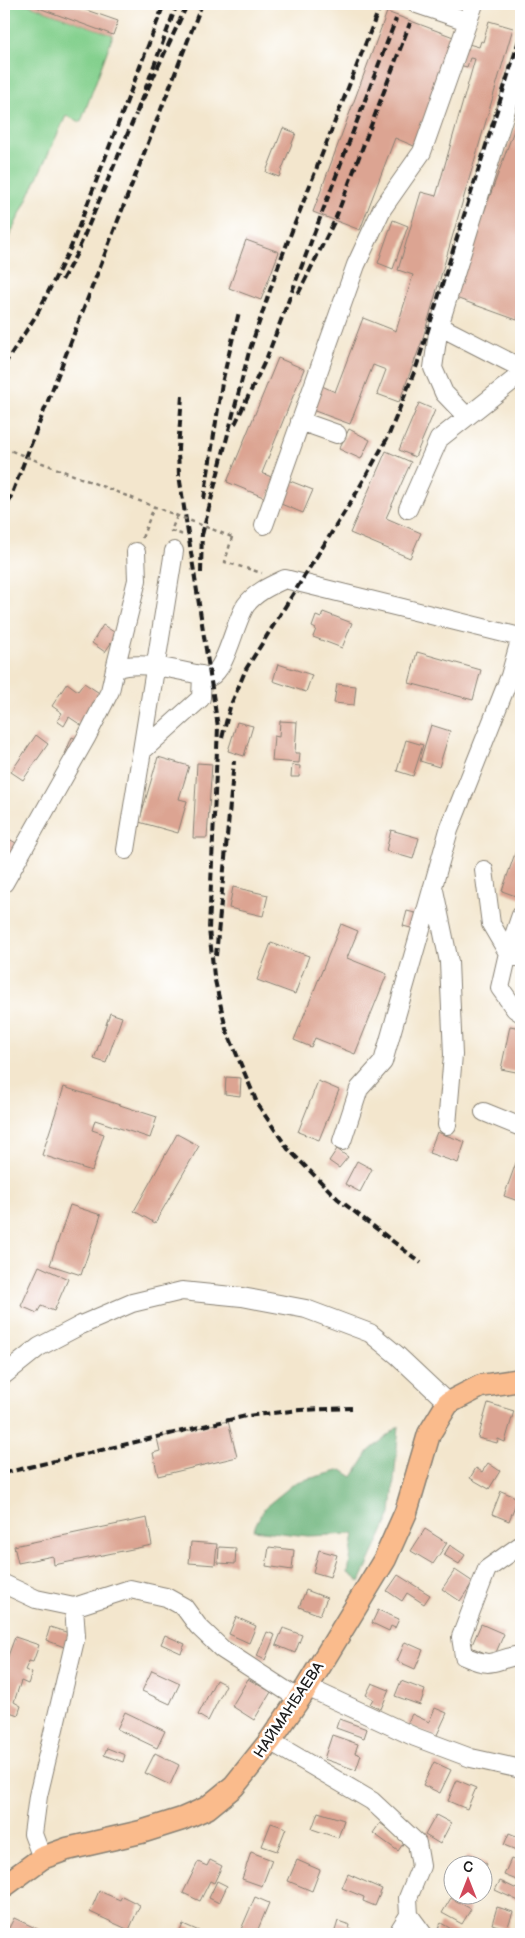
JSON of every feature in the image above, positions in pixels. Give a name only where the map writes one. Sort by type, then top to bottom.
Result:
[{"type":"main road","points":[[448,1403],[481,1386],[521,1380]]},
{"type":"main road","name":"НАЙМАНБАЕВА","points":[[4,1886],[42,1858],[67,1849],[140,1832],[207,1808],[234,1786],[270,1742],[303,1693],[384,1559],[406,1512],[429,1434],[448,1403]]},
{"type":"street","points":[[417,4],[467,21]]},
{"type":"street","points":[[264,525],[356,265],[382,209],[422,152],[474,4]]},
{"type":"street","points":[[467,417],[444,393],[433,368],[439,326],[520,71]]},
{"type":"street","points":[[439,326],[521,368]]},
{"type":"street","points":[[408,509],[439,439],[521,374]]},
{"type":"street","points":[[300,421],[337,434]]},
{"type":"street","points":[[126,850],[174,551]]},
{"type":"street","points":[[4,883],[87,736],[110,691],[137,580],[136,552]]},
{"type":"street","points":[[115,669],[122,667],[156,667],[210,677],[216,674],[223,662],[231,636],[246,606],[258,592],[285,579],[521,637],[510,676],[449,830],[383,1062],[359,1089],[342,1141]]},
{"type":"street","points":[[142,751],[201,698],[202,675]]},
{"type":"street","points":[[484,870],[491,924],[514,955]]},
{"type":"street","points":[[434,887],[449,962],[453,1055],[448,1125]]},
{"type":"street","points":[[521,915],[514,955],[500,988],[521,1013]]},
{"type":"street","points":[[484,1112],[521,1127]]},
{"type":"street","points":[[4,1375],[39,1347],[81,1325],[132,1304],[182,1291],[242,1297],[306,1309],[370,1333],[397,1355],[448,1403]]},
{"type":"street","points":[[521,1545],[487,1569],[461,1637],[464,1656],[481,1663],[496,1663],[521,1655]]},
{"type":"street","points":[[4,1584],[36,1599],[74,1607],[130,1590],[166,1597],[184,1607],[198,1626],[222,1649],[303,1693],[471,1758],[521,1769]]},
{"type":"street","points":[[42,1858],[33,1834],[37,1806],[76,1636],[74,1607]]},
{"type":"street","points":[[270,1742],[372,1801],[417,1843],[421,1866],[408,1898],[409,1915],[423,1934]]},
{"type":"street","points":[[398,1934],[409,1915]]},
{"type":"path","points":[[4,448],[232,537],[225,562],[285,579]]},
{"type":"path","points":[[136,552],[154,507]]},
{"type":"path","points":[[174,551],[180,534],[171,531],[177,516]]},
{"type":"green space","points":[[4,4],[27,4],[113,35],[81,122],[66,116],[4,248]]},
{"type":"green space","points":[[399,1426],[391,1514],[360,1582],[348,1573],[354,1534],[308,1536],[253,1530],[264,1508],[296,1482],[342,1470],[353,1477],[369,1451]]},
{"type":"building","points":[[28,4],[69,4],[118,21],[113,35]]},
{"type":"building","points":[[387,12],[456,38],[414,146],[395,138],[360,230],[313,212]]},
{"type":"building","points":[[489,21],[513,28],[422,341],[399,402],[377,394],[386,370],[373,365],[350,424],[312,410],[322,386],[335,392],[363,318],[396,331],[413,275],[398,270],[421,192],[436,196],[475,59],[470,58],[467,67],[459,65],[465,43],[479,47],[481,41],[483,42]]},
{"type":"building","points":[[521,111],[521,308],[517,320],[453,297]]},
{"type":"building","points":[[283,128],[296,133],[279,177],[266,172]]},
{"type":"building","points":[[393,220],[408,226],[393,269],[378,263]]},
{"type":"building","points":[[246,240],[279,252],[261,300],[229,288]]},
{"type":"building","points":[[278,358],[304,369],[262,473],[276,479],[268,499],[227,482]]},
{"type":"building","points":[[419,403],[435,410],[415,457],[399,450]]},
{"type":"building","points":[[349,429],[370,440],[361,459],[339,449]]},
{"type":"building","points":[[386,451],[411,462],[386,518],[421,533],[410,558],[350,533]]},
{"type":"building","points":[[285,479],[313,490],[303,513],[276,502]]},
{"type":"building","points":[[323,612],[352,623],[342,648],[313,637],[316,629],[312,627],[316,616],[321,618]]},
{"type":"building","points":[[103,625],[117,634],[105,652],[92,643]]},
{"type":"building","points":[[417,652],[481,670],[473,700],[409,683]]},
{"type":"building","points":[[278,664],[312,675],[306,692],[273,681]]},
{"type":"building","points":[[67,683],[78,691],[84,683],[104,696],[84,727],[69,717],[64,726],[57,721],[62,713],[52,706]]},
{"type":"building","points":[[337,684],[356,686],[354,705],[334,703]]},
{"type":"building","points":[[280,721],[297,722],[295,753],[300,753],[299,763],[272,761],[274,736],[279,737]]},
{"type":"building","points":[[237,722],[253,726],[244,756],[228,751]]},
{"type":"building","points":[[431,725],[450,731],[439,767],[420,761]]},
{"type":"building","points":[[36,735],[48,744],[23,780],[11,772]]},
{"type":"building","points":[[72,737],[81,741],[73,757],[65,754]]},
{"type":"building","points":[[406,740],[423,745],[413,776],[397,771]]},
{"type":"building","points":[[158,757],[189,766],[179,799],[187,801],[178,833],[139,822]]},
{"type":"building","points":[[197,763],[212,764],[207,838],[193,838]]},
{"type":"building","points":[[292,765],[300,766],[299,777],[291,777]]},
{"type":"building","points":[[391,830],[419,838],[413,859],[386,851]]},
{"type":"building","points":[[4,836],[21,846],[4,876]]},
{"type":"building","points":[[521,836],[521,898],[502,891]]},
{"type":"building","points":[[233,887],[268,895],[263,916],[229,908]]},
{"type":"building","points":[[407,911],[423,915],[419,930],[403,926]]},
{"type":"building","points":[[341,924],[358,931],[347,958],[387,974],[355,1054],[315,1038],[311,1047],[294,1040]]},
{"type":"building","points":[[271,943],[309,956],[295,994],[257,980]]},
{"type":"building","points":[[110,1013],[122,1017],[106,1063],[94,1059]]},
{"type":"building","points":[[510,1026],[521,1028],[521,1073],[501,1069]]},
{"type":"building","points":[[226,1077],[241,1078],[240,1096],[225,1094]]},
{"type":"building","points":[[318,1081],[339,1090],[319,1140],[298,1132]]},
{"type":"building","points":[[64,1087],[157,1117],[150,1138],[95,1120],[92,1130],[104,1134],[92,1171],[42,1155]]},
{"type":"building","points":[[437,1132],[465,1142],[458,1163],[429,1153]]},
{"type":"building","points":[[177,1134],[199,1146],[155,1223],[134,1211]]},
{"type":"building","points":[[337,1149],[348,1157],[339,1168],[329,1161]]},
{"type":"building","points":[[521,1149],[521,1202],[504,1196]]},
{"type":"building","points":[[357,1161],[372,1169],[360,1192],[345,1184]]},
{"type":"building","points":[[70,1205],[101,1215],[81,1275],[50,1265]]},
{"type":"building","points":[[39,1266],[68,1279],[54,1311],[41,1306],[37,1313],[21,1306]]},
{"type":"building","points":[[488,1403],[514,1411],[505,1442],[498,1439],[497,1443],[478,1438]]},
{"type":"building","points":[[228,1421],[237,1457],[158,1476],[153,1453],[160,1451],[157,1438]]},
{"type":"building","points":[[488,1463],[500,1471],[489,1489],[470,1478],[476,1468],[482,1472]]},
{"type":"building","points":[[501,1491],[518,1498],[509,1521],[492,1514]]},
{"type":"building","points":[[147,1518],[152,1545],[54,1565],[53,1556],[18,1563],[14,1546]]},
{"type":"building","points":[[425,1529],[447,1543],[433,1564],[411,1551]]},
{"type":"building","points":[[191,1542],[217,1544],[215,1565],[189,1563]]},
{"type":"building","points":[[450,1545],[465,1555],[459,1564],[444,1555]]},
{"type":"building","points":[[219,1547],[236,1548],[235,1564],[218,1563]]},
{"type":"building","points":[[269,1547],[294,1550],[292,1570],[266,1566]]},
{"type":"building","points":[[319,1550],[337,1555],[330,1577],[313,1572]]},
{"type":"building","points":[[455,1570],[473,1582],[460,1601],[442,1589]]},
{"type":"building","points":[[398,1575],[430,1595],[424,1604],[407,1593],[402,1601],[387,1591]]},
{"type":"building","points":[[306,1590],[327,1598],[320,1615],[299,1607]]},
{"type":"building","points":[[378,1610],[399,1619],[395,1628],[391,1626],[389,1631],[372,1623]]},
{"type":"building","points":[[236,1617],[256,1626],[249,1643],[229,1634]]},
{"type":"building","points":[[481,1624],[504,1634],[494,1657],[471,1647]]},
{"type":"building","points":[[50,1627],[69,1633],[64,1647],[46,1640]]},
{"type":"building","points":[[283,1628],[302,1635],[295,1653],[276,1645]]},
{"type":"building","points":[[267,1632],[275,1635],[265,1660],[257,1656]]},
{"type":"building","points":[[165,1635],[185,1644],[181,1653],[161,1644]]},
{"type":"building","points":[[15,1637],[39,1645],[33,1662],[29,1661],[25,1670],[32,1673],[28,1684],[21,1681],[14,1702],[21,1706],[18,1715],[4,1710],[4,1667]]},
{"type":"building","points":[[405,1642],[423,1650],[415,1669],[397,1661]]},
{"type":"building","points":[[152,1670],[180,1683],[170,1704],[142,1691]]},
{"type":"building","points":[[248,1679],[271,1692],[254,1720],[232,1706]]},
{"type":"building","points":[[216,1680],[226,1685],[208,1721],[198,1715]]},
{"type":"building","points":[[401,1681],[425,1690],[420,1705],[395,1696]]},
{"type":"building","points":[[372,1683],[389,1690],[381,1709],[370,1704],[373,1699],[366,1695]]},
{"type":"building","points":[[435,1708],[447,1713],[436,1737],[407,1724],[412,1714],[429,1722]]},
{"type":"building","points":[[125,1712],[165,1731],[157,1748],[117,1729]]},
{"type":"building","points":[[339,1719],[367,1729],[364,1738],[336,1728]]},
{"type":"building","points":[[332,1735],[358,1744],[355,1753],[361,1755],[356,1770],[324,1759]]},
{"type":"building","points":[[107,1748],[125,1755],[123,1762],[104,1755]]},
{"type":"building","points":[[155,1753],[179,1765],[170,1785],[145,1773]]},
{"type":"building","points":[[434,1762],[451,1770],[440,1793],[423,1785]]},
{"type":"building","points":[[457,1780],[476,1788],[467,1809],[448,1801]]},
{"type":"building","points":[[318,1812],[344,1820],[338,1838],[312,1829]]},
{"type":"building","points":[[436,1815],[451,1823],[440,1844],[425,1835]]},
{"type":"building","points":[[271,1823],[286,1828],[277,1851],[262,1846]]},
{"type":"building","points":[[380,1823],[405,1841],[398,1851],[373,1833]]},
{"type":"building","points":[[509,1833],[521,1838],[521,1852],[504,1845]]},
{"type":"building","points":[[251,1852],[272,1860],[262,1886],[242,1879]]},
{"type":"building","points":[[511,1859],[521,1863],[519,1881],[504,1875]]},
{"type":"building","points":[[210,1860],[222,1866],[214,1883],[210,1881],[200,1901],[183,1893],[198,1862],[207,1866]]},
{"type":"building","points":[[297,1860],[320,1870],[312,1891],[288,1881]]},
{"type":"building","points":[[348,1874],[382,1889],[375,1906],[363,1901],[364,1897],[342,1888]]},
{"type":"building","points":[[217,1881],[227,1886],[219,1903],[209,1898]]},
{"type":"building","points":[[500,1881],[521,1891],[521,1902],[495,1890]]},
{"type":"building","points":[[99,1891],[120,1900],[122,1896],[140,1905],[129,1930],[90,1912]]},
{"type":"building","points":[[255,1897],[269,1903],[256,1934],[239,1934]]},
{"type":"building","points":[[446,1906],[466,1906],[471,1909],[462,1924],[442,1913]]},
{"type":"building","points":[[497,1907],[513,1912],[507,1929],[492,1924]]},
{"type":"building","points":[[14,1918],[48,1934],[6,1934]]},
{"type":"building","points":[[338,1921],[350,1925],[349,1929],[353,1930],[352,1934],[334,1934]]},
{"type":"building","points":[[441,1923],[460,1934],[440,1934],[436,1932]]},
{"type":"building","points":[[183,1924],[206,1934],[179,1934]]},
{"type":"railway","points":[[4,365],[37,314],[71,247],[164,4]]},
{"type":"railway","points":[[177,4],[136,114],[187,5]]},
{"type":"railway","points":[[4,514],[202,4]]},
{"type":"railway","points":[[202,535],[249,352],[279,264],[381,4]]},
{"type":"railway","points":[[235,424],[267,357],[396,19]]},
{"type":"railway","points":[[298,294],[335,220],[410,23]]},
{"type":"railway","points":[[222,738],[230,707],[246,669],[354,497],[388,437],[417,365],[521,34]]},
{"type":"railway","points":[[62,280],[76,255],[136,114]]},
{"type":"railway","points":[[204,499],[222,383],[239,312]]},
{"type":"railway","points":[[182,396],[178,449],[179,475],[218,727],[209,929],[214,976],[226,1029],[258,1105],[288,1149],[338,1199],[421,1263]]},
{"type":"railway","points":[[201,573],[202,528]]},
{"type":"railway","points":[[216,956],[234,761]]},
{"type":"railway","points":[[4,1473],[246,1416],[300,1410],[352,1408]]}]
